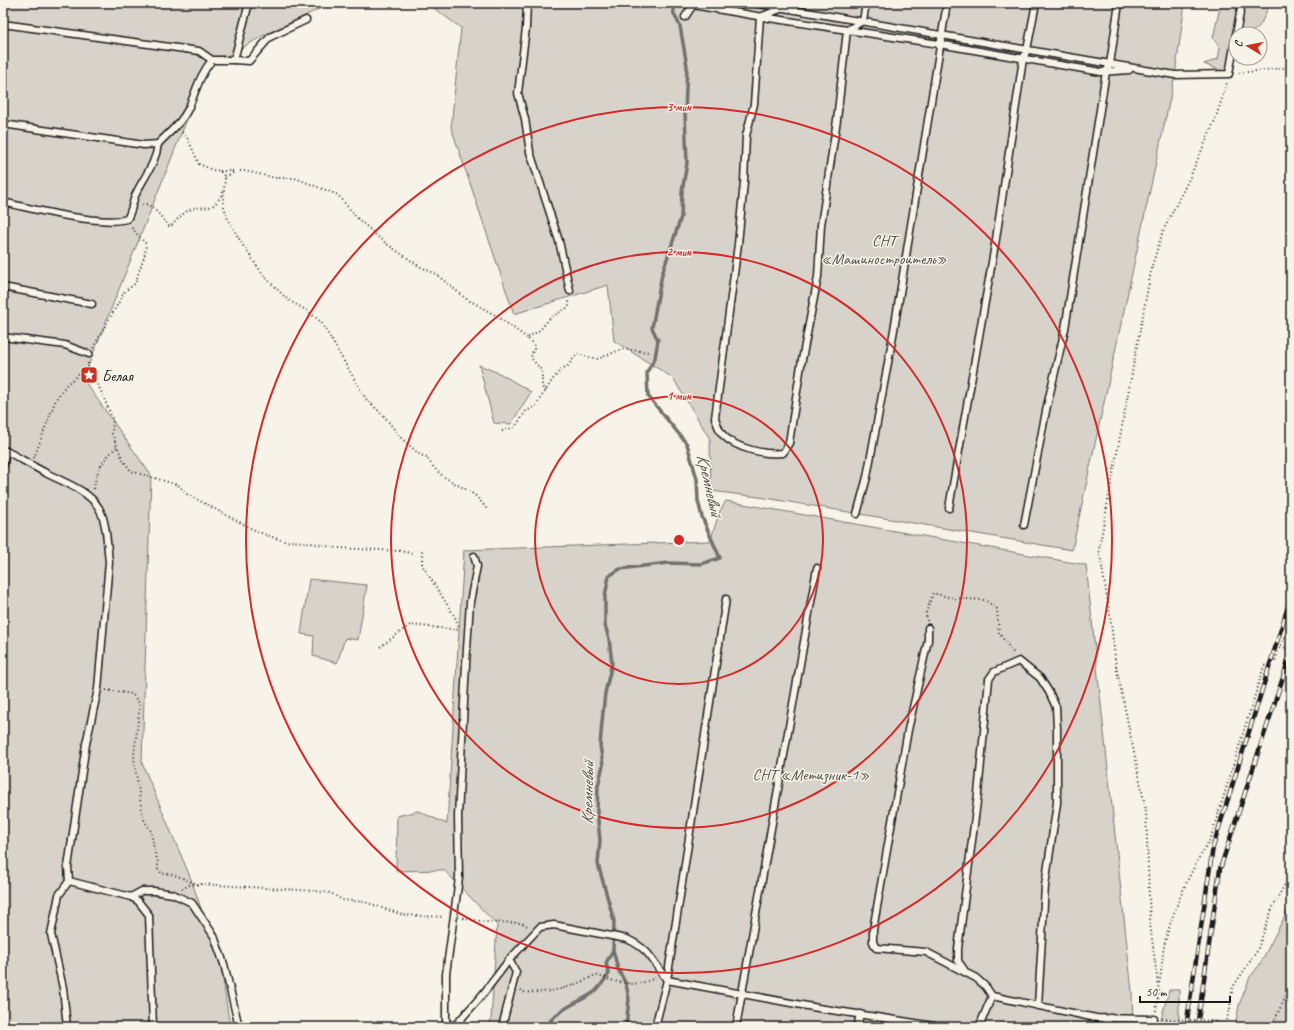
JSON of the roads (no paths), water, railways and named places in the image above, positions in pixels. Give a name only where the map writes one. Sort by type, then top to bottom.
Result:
[{"type":"lane","points":[[234,60],[249,3]]},
{"type":"lane","points":[[527,3],[526,28],[518,93],[525,119],[530,152],[559,242],[570,291]]},
{"type":"lane","points":[[754,3],[783,6],[845,20],[863,21],[1175,75],[1229,74],[1230,66]]},
{"type":"lane","points":[[863,21],[866,3]]},
{"type":"lane","points":[[857,514],[867,477],[894,330],[936,73],[939,44],[947,3]]},
{"type":"lane","points":[[949,508],[996,239],[1023,59],[1027,50],[1036,3]]},
{"type":"lane","points":[[1024,525],[1047,406],[1065,329],[1106,72],[1110,64],[1119,3]]},
{"type":"lane","points":[[1238,26],[1242,3]]},
{"type":"lane","points":[[685,17],[693,5],[1106,72],[1139,69]]},
{"type":"lane","points":[[760,17],[783,6]]},
{"type":"lane","points":[[760,17],[754,104],[746,136],[744,182],[738,244],[714,418],[723,436],[745,448],[770,455],[783,453],[789,443],[801,365],[818,277],[821,225],[839,107],[847,30]]},
{"type":"lane","points":[[3,24],[199,51],[212,60],[249,61],[270,37],[306,20]]},
{"type":"lane","points":[[847,30],[863,21]]},
{"type":"lane","points":[[3,202],[40,211],[79,217],[118,221],[127,219],[132,211],[135,197],[156,156],[158,144],[177,126],[187,112],[197,83],[212,60]]},
{"type":"lane","points":[[3,124],[144,145],[158,144]]},
{"type":"lane","points":[[3,287],[92,304]]},
{"type":"lane","points":[[3,337],[65,345],[89,354]]},
{"type":"lane","points":[[3,466],[4,451],[64,482],[92,500],[99,509],[104,524],[109,562],[98,689],[86,744],[68,867],[69,882],[59,895],[51,934],[63,988],[67,1027]]},
{"type":"lane","points":[[474,556],[478,566],[470,609],[458,816],[459,878],[446,974],[446,1022],[454,1026],[483,994],[509,960],[540,927],[554,925],[627,939],[652,957],[665,977],[742,993],[940,1027]]},
{"type":"lane","points":[[736,1027],[817,568]]},
{"type":"lane","points":[[655,1027],[665,977],[726,599]]},
{"type":"lane","points":[[928,628],[928,640],[908,730],[873,930],[873,942],[876,948],[926,952],[976,978],[986,987],[992,996],[1096,1018],[1154,1019]]},
{"type":"lane","points":[[965,971],[958,961],[958,949],[977,801],[989,679],[994,672],[1019,661],[1040,678],[1056,707],[1057,803],[1045,886],[1038,1006]]},
{"type":"lane","points":[[69,882],[131,897],[138,901],[149,915],[153,1027]]},
{"type":"lane","points":[[131,897],[142,891],[173,894],[192,903],[214,936],[224,964],[239,1027]]},
{"type":"lane","points":[[502,1027],[516,972],[509,960]]},
{"type":"lane","points":[[979,1027],[992,996]]},
{"type":"lane","points":[[857,1027],[860,1014]]},
{"type":"lane","points":[[1102,1027],[1110,1018]]},
{"type":"waterway","name":"Кремневый","points":[[546,1027],[561,1011],[593,993],[597,989],[609,974],[606,963],[613,950],[614,921],[598,864],[600,840],[597,811],[598,786],[603,765],[600,745],[602,722],[605,693],[612,663],[609,639],[605,625],[605,596],[609,576],[620,569],[668,563],[701,564],[720,558],[702,517],[698,501],[697,479],[687,444],[648,396],[647,372],[655,358],[658,340],[652,328],[662,274],[681,217],[682,192],[687,163],[685,113],[687,66],[680,26],[674,14],[673,3]]},
{"type":"waterway","points":[[613,950],[618,969],[626,984],[629,999],[626,1027]]},
{"type":"railway","points":[[1186,1027],[1213,847],[1291,597]]},
{"type":"railway","points":[[1197,1027],[1220,869],[1291,653]]},
{"type":"place","name":"Белая","points":[[89,375]]},
{"type":"park label","name":"СНТ «Машиностроитель»","points":[[884,249]]},
{"type":"park label","name":"СНТ «Метизник-1»","points":[[811,774]]}]
